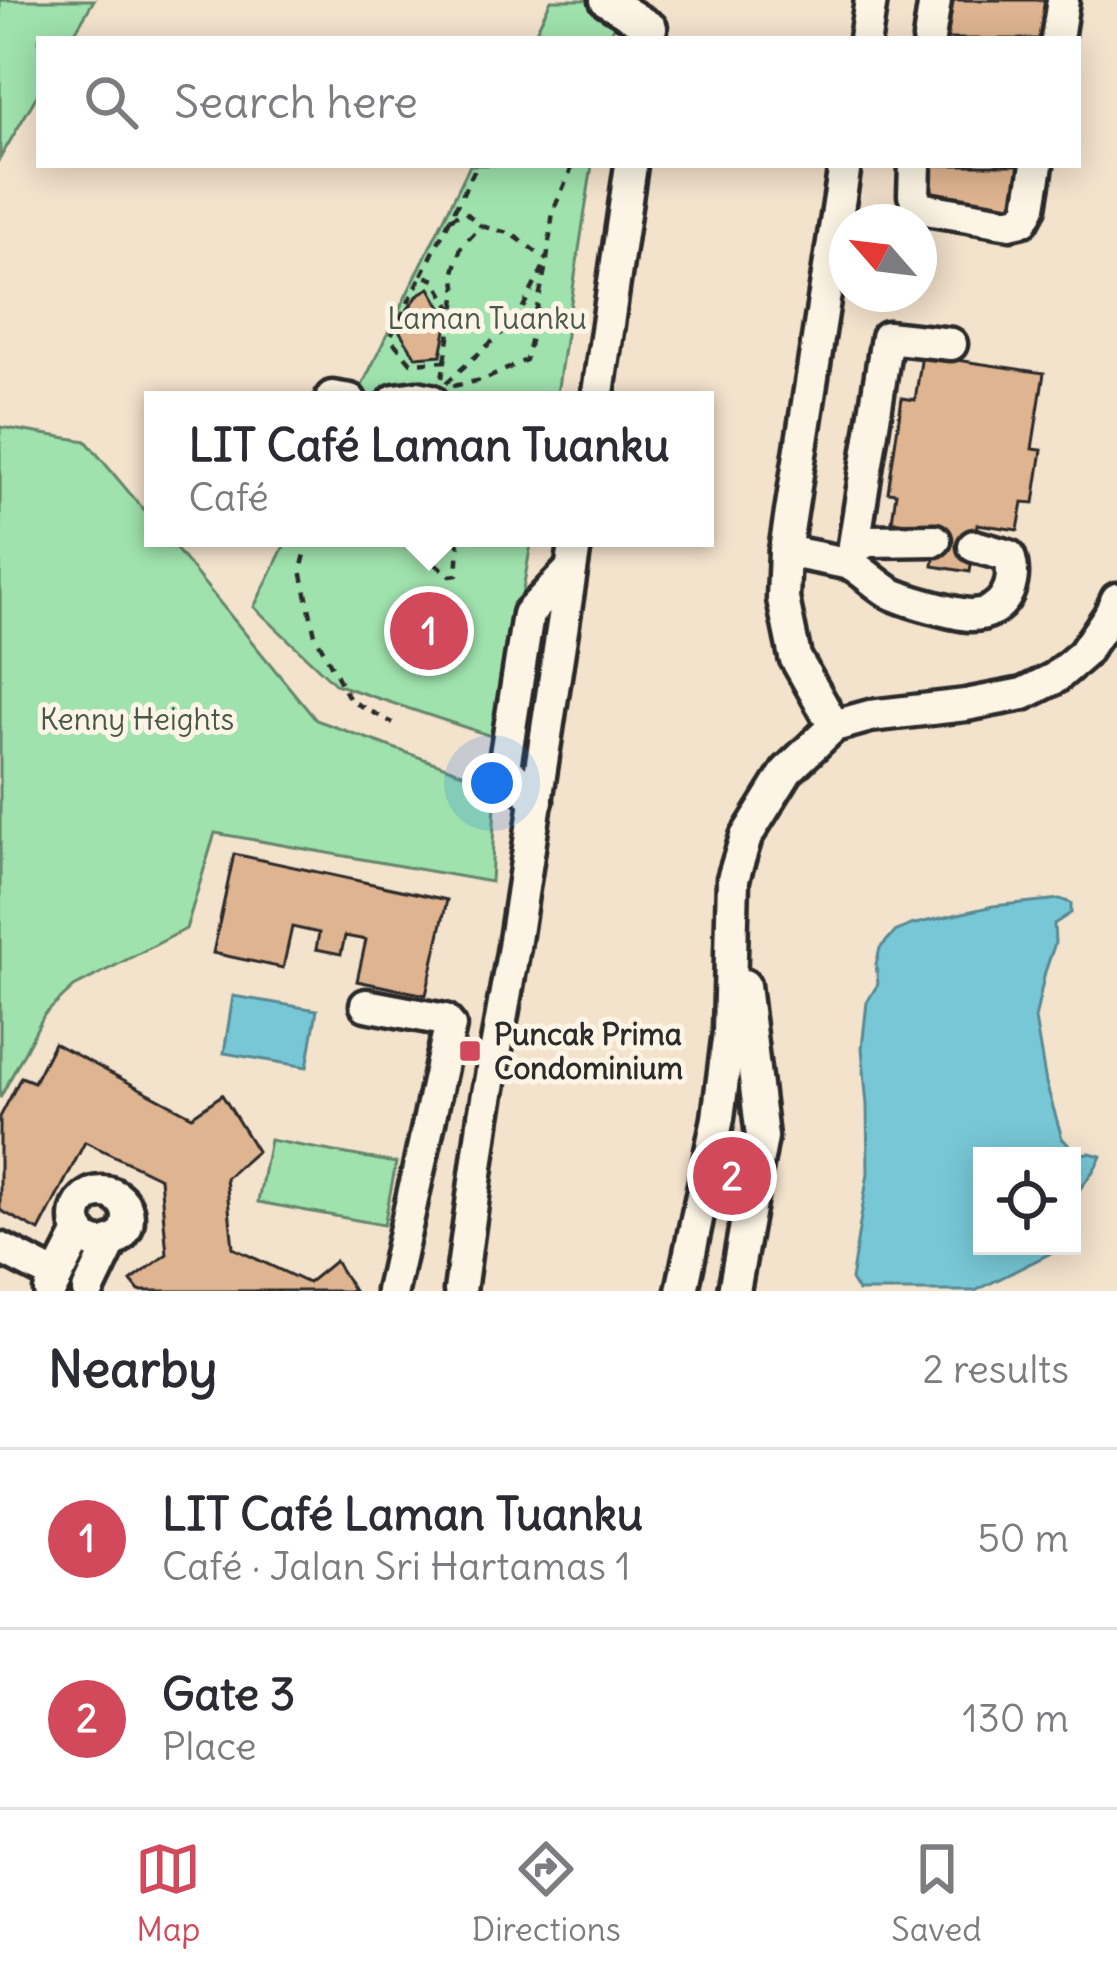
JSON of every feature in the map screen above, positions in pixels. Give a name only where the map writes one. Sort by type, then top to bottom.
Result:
[{"type":"street","points":[[606,0],[652,22]]},
{"type":"street","points":[[865,36],[871,0]]},
{"type":"street","points":[[929,36],[935,0]]},
{"type":"street","points":[[1057,36],[1063,0]]},
{"type":"street","points":[[598,391],[631,168]]},
{"type":"street","points":[[834,726],[795,657],[783,599],[785,551],[845,168]]},
{"type":"street","points":[[915,168],[914,195],[920,208],[1010,223],[1023,220],[1030,206],[1036,168]]},
{"type":"street","points":[[853,556],[887,337],[951,344]]},
{"type":"street","points":[[853,556],[868,541],[934,540]]},
{"type":"street","points":[[785,551],[853,556],[890,592],[972,616],[1003,604],[1013,569],[1009,556],[974,546]]},
{"type":"street","points":[[460,1288],[575,547]]},
{"type":"street","points":[[682,1291],[718,1118],[729,1032],[733,879],[746,837],[787,771],[834,726],[870,716],[1023,694],[1054,678],[1083,654],[1117,599]]},
{"type":"street","points":[[733,933],[749,1012],[762,1137],[734,1291]]},
{"type":"street","points":[[366,1005],[445,1020],[450,1026],[392,1291]]},
{"type":"street","points":[[718,1118],[761,1124]]},
{"type":"street","points":[[109,1193],[123,1204],[127,1221],[112,1241],[94,1243],[80,1232],[76,1215],[92,1194],[109,1193]]},
{"type":"street","points":[[0,1248],[54,1284],[80,1232]]},
{"type":"street","points":[[88,1291],[112,1241]]},
{"type":"path","points":[[447,361],[411,363],[390,338],[476,168]]},
{"type":"path","points":[[448,391],[526,360],[553,211],[571,168]]},
{"type":"path","points":[[450,219],[464,211],[481,226],[512,234],[547,260]]},
{"type":"path","points":[[436,391],[447,361],[458,292],[454,272],[461,247],[481,226]]},
{"type":"path","points":[[439,391],[517,319],[547,260]]},
{"type":"path","points":[[422,275],[434,280],[454,311]]},
{"type":"path","points":[[307,547],[301,570],[315,635],[350,700],[393,723]]},
{"type":"path","points":[[417,547],[450,576],[457,575],[459,547]]},
{"type":"green space","points":[[0,0],[94,0],[73,36],[36,36],[36,97],[0,158]]},
{"type":"green space","points":[[551,0],[617,0],[611,36],[533,36]]},
{"type":"green space","name":"Laman Tuanku","points":[[469,168],[592,168],[557,391],[359,391]]},
{"type":"green space","name":"Kenny Heights","points":[[0,427],[86,441],[144,510],[144,547],[174,547],[316,720],[496,785],[491,882],[215,833],[186,929],[74,987],[44,1015],[0,1098]]},
{"type":"green space","points":[[284,547],[530,547],[497,738],[335,684],[254,607]]},
{"type":"green space","points":[[270,1140],[396,1163],[384,1225],[258,1202]]},
{"type":"water","points":[[1060,899],[1071,903],[1071,913],[1054,924],[1055,943],[1035,1019],[1046,1083],[1062,1138],[1070,1147],[973,1147],[973,1255],[1047,1255],[975,1291],[858,1291],[851,1280],[868,1173],[862,1048],[867,1002],[878,984],[880,948],[895,932],[911,925],[993,906]]},
{"type":"water","points":[[233,996],[317,1010],[307,1067],[224,1053]]},
{"type":"water","points":[[1081,1154],[1101,1156],[1081,1188]]},
{"type":"building","points":[[953,0],[1045,0],[1040,36],[947,36]]},
{"type":"building","points":[[929,168],[1022,168],[1015,208],[925,196]]},
{"type":"building","points":[[430,288],[448,320],[441,355],[416,357],[400,332],[405,313]]},
{"type":"building","points":[[922,355],[1044,373],[1032,449],[1042,450],[1034,503],[1023,502],[1018,530],[977,524],[970,572],[933,566],[938,527],[892,521],[896,493],[888,492],[902,398],[915,400]]},
{"type":"building","points":[[429,605],[453,615],[463,639],[453,663],[429,673],[405,663],[395,639],[405,615]]},
{"type":"building","points":[[234,854],[447,900],[426,995],[357,981],[366,940],[345,936],[341,954],[316,949],[319,933],[292,927],[283,968],[213,953]]},
{"type":"building","points":[[54,1043],[192,1116],[222,1095],[257,1151],[226,1178],[233,1248],[308,1283],[335,1261],[354,1291],[139,1291],[131,1281],[167,1254],[160,1178],[85,1142],[39,1231],[0,1210],[0,1117],[21,1077],[34,1082]]},
{"type":"building","points":[[724,1144],[752,1149],[740,1208],[712,1202]]},
{"type":"place","name":"LIT Café Laman Tuanku","points":[[429,631]]},
{"type":"place","name":"Puncak Prima Condominium","points":[[470,1051]]},
{"type":"place","name":"Gate 3","points":[[732,1176]]}]
